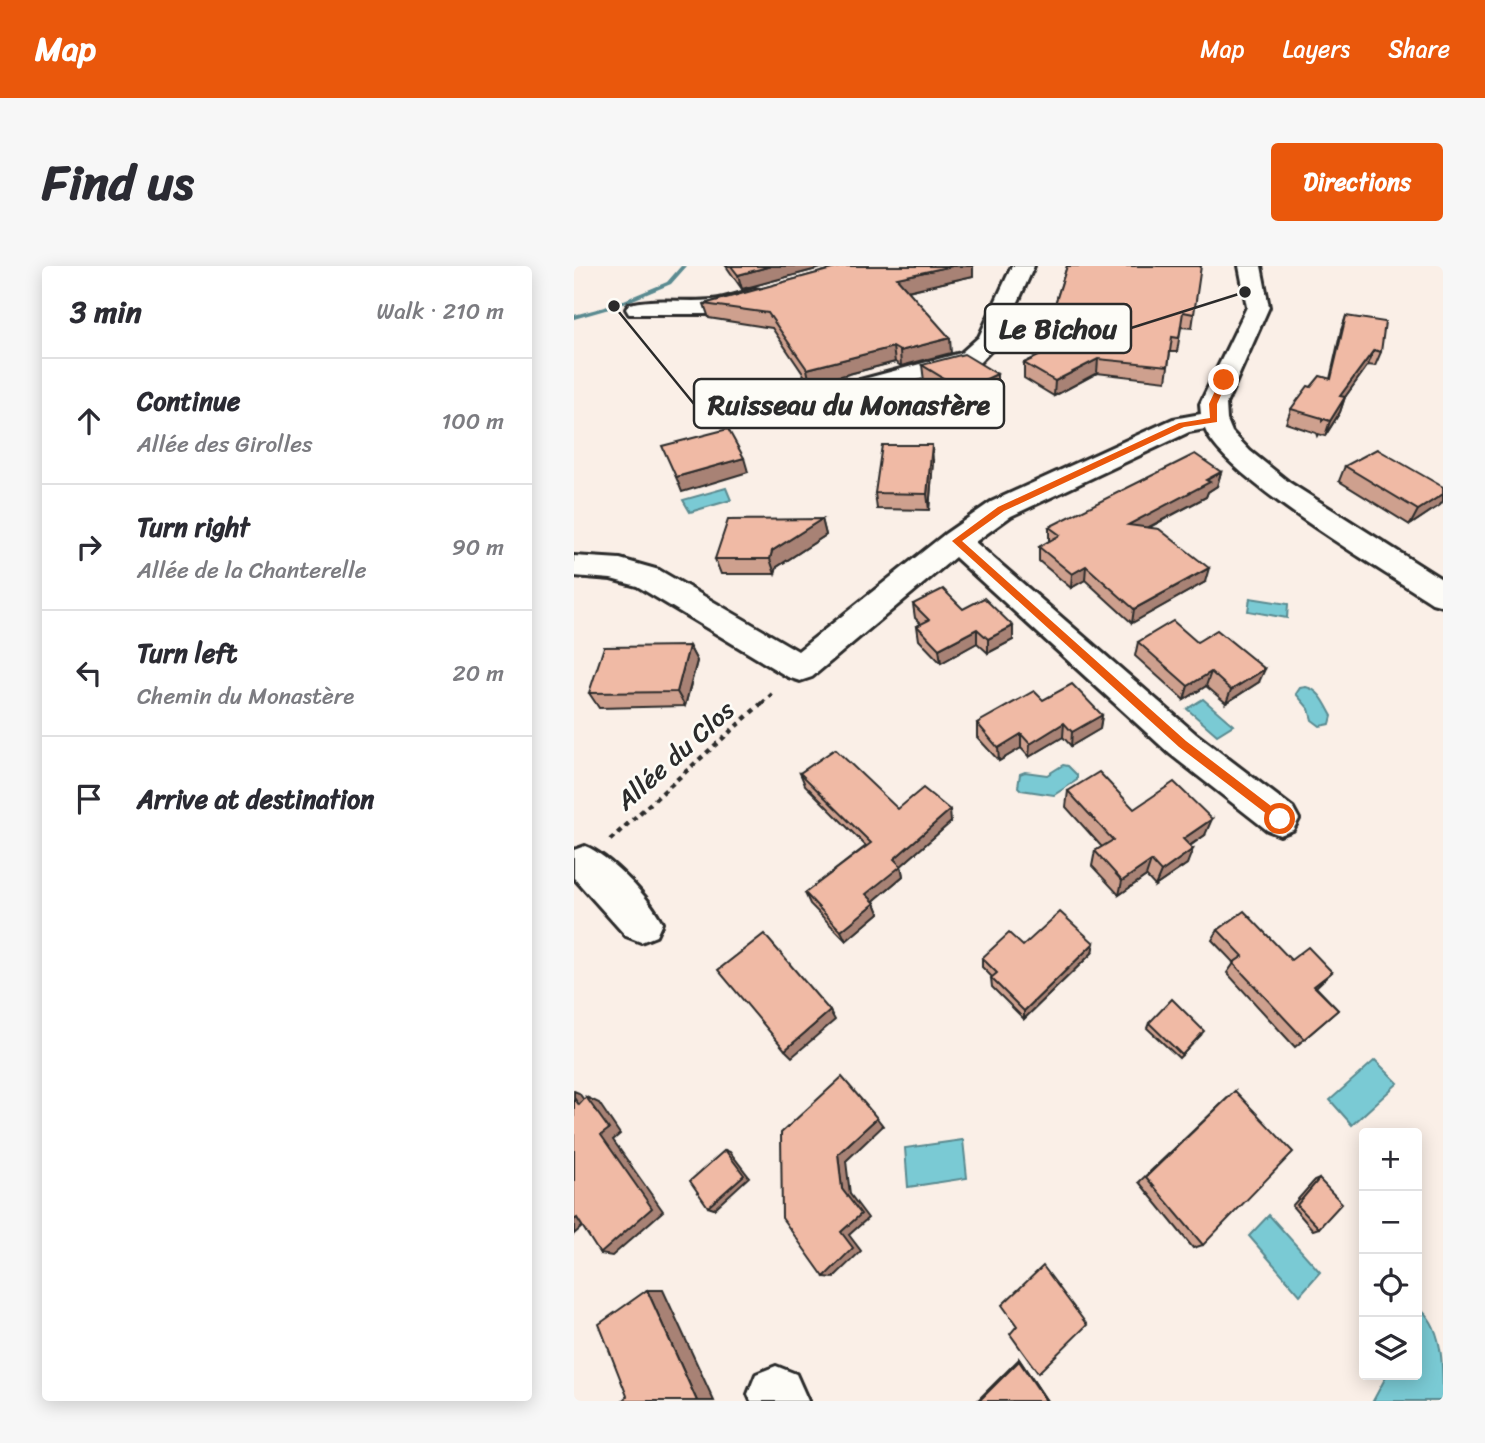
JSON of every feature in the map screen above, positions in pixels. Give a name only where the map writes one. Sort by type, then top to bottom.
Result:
[{"type":"street","points":[[772,411],[970,358],[989,340],[1023,266]]},
{"type":"street","points":[[1250,266],[1258,307],[1213,404],[1214,420],[1220,435],[1240,457],[1280,489],[1443,595]]},
{"type":"street","points":[[637,309],[657,306],[713,307],[780,289]]},
{"type":"street","points":[[574,566],[603,565],[648,578],[800,668],[956,541],[1001,509],[1182,425],[1214,420]]},
{"type":"street","points":[[956,541],[1183,744],[1280,819]]},
{"type":"street","points":[[585,863],[641,923]]},
{"type":"path","name":"Allée du Clos","points":[[585,863],[800,668]]},
{"type":"water","points":[[726,488],[731,500],[690,512],[683,500]]},
{"type":"water","points":[[1250,598],[1288,604],[1287,618],[1248,611]]},
{"type":"water","points":[[1306,687],[1319,694],[1332,716],[1330,724],[1320,726],[1312,720],[1309,709],[1296,694],[1300,688]]},
{"type":"water","points":[[1203,699],[1233,725],[1217,735],[1187,709]]},
{"type":"water","points":[[1063,765],[1077,775],[1077,780],[1054,795],[1021,790],[1018,787],[1020,774],[1025,772],[1047,775]]},
{"type":"water","points":[[1375,1060],[1398,1083],[1352,1125],[1330,1100]]},
{"type":"water","points":[[963,1140],[967,1178],[908,1187],[905,1148]]},
{"type":"water","points":[[1269,1215],[1320,1272],[1300,1295],[1249,1236]]},
{"type":"water","points":[[1422,1311],[1432,1324],[1440,1347],[1443,1401],[1373,1401],[1384,1380],[1422,1380]]},
{"type":"building","points":[[731,266],[771,266],[738,275]]},
{"type":"building","points":[[843,266],[952,266],[897,278],[950,338],[900,351],[893,347],[807,369],[768,313],[704,304]]},
{"type":"building","points":[[1067,266],[1201,266],[1194,314],[1183,312],[1179,338],[1172,337],[1168,366],[1098,359],[1055,381],[1024,363],[1108,323],[1051,317]]},
{"type":"building","points":[[1346,316],[1385,322],[1381,352],[1374,350],[1340,396],[1345,397],[1330,421],[1322,421],[1322,418],[1291,409],[1308,386],[1311,387],[1320,376],[1331,379]]},
{"type":"building","points":[[964,354],[997,374],[963,390],[922,365]]},
{"type":"building","points":[[728,429],[744,458],[676,477],[662,446]]},
{"type":"building","points":[[882,445],[932,445],[927,494],[875,493]]},
{"type":"building","points":[[1377,449],[1443,487],[1443,494],[1418,510],[1345,466]]},
{"type":"building","points":[[1195,454],[1221,472],[1206,480],[1210,482],[1128,525],[1159,529],[1209,568],[1134,609],[1086,566],[1072,574],[1039,547],[1060,535],[1049,527]]},
{"type":"building","points":[[822,519],[772,551],[770,559],[715,559],[728,520]]},
{"type":"building","points":[[943,589],[963,609],[984,598],[1013,626],[988,639],[977,629],[939,649],[917,626],[929,620],[913,604]]},
{"type":"building","points":[[1173,621],[1197,642],[1217,630],[1265,669],[1231,690],[1211,672],[1188,686],[1138,642]]},
{"type":"building","points":[[689,646],[677,692],[589,693],[604,647]]},
{"type":"building","points":[[1072,684],[1102,715],[1072,732],[1064,723],[1030,744],[1021,734],[998,748],[977,723],[1034,691],[1043,700]]},
{"type":"building","points":[[835,749],[898,809],[923,788],[950,810],[894,859],[901,866],[866,894],[875,903],[841,931],[805,893],[871,843],[800,773]]},
{"type":"building","points":[[1099,772],[1134,809],[1174,782],[1212,819],[1183,839],[1193,849],[1161,872],[1151,861],[1122,881],[1095,851],[1113,840],[1068,791]]},
{"type":"building","points":[[1244,911],[1291,960],[1308,947],[1332,972],[1314,986],[1338,1010],[1304,1039],[1233,963],[1243,956],[1218,930]]},
{"type":"building","points":[[1060,912],[1094,943],[1024,1011],[991,978],[997,973],[982,958],[1009,933],[1023,946]]},
{"type":"building","points":[[764,934],[830,1011],[785,1050],[718,970]]},
{"type":"building","points":[[1172,999],[1204,1031],[1182,1055],[1149,1023]]},
{"type":"building","points":[[842,1077],[877,1118],[838,1154],[842,1189],[861,1214],[841,1232],[853,1248],[824,1277],[782,1218],[781,1133]]},
{"type":"building","points":[[1235,1091],[1293,1152],[1203,1245],[1146,1177]]},
{"type":"building","points":[[586,1097],[609,1129],[601,1135],[652,1208],[600,1254],[577,1218],[574,1220],[574,1098],[579,1105]]},
{"type":"building","points":[[725,1150],[744,1175],[708,1207],[690,1181]]},
{"type":"building","points":[[1319,1179],[1342,1203],[1319,1228],[1297,1205]]},
{"type":"building","points":[[1043,1266],[1087,1325],[1038,1373],[1010,1334],[1017,1326],[1002,1305]]},
{"type":"building","points":[[647,1290],[697,1401],[622,1401],[627,1396],[599,1324]]},
{"type":"building","points":[[1019,1361],[1046,1401],[979,1401]]},
{"type":"waterway","points":[[574,317],[614,306],[669,283],[684,266]]},
{"type":"place","name":"Le Bichou","points":[[1245,292]]},
{"type":"place","name":"Ruisseau du Monastère","points":[[614,306]]},
{"type":"route","points":[[1224,380],[1213,404],[1214,420],[1182,425],[1001,509],[956,541],[1183,744],[1280,819]]}]
